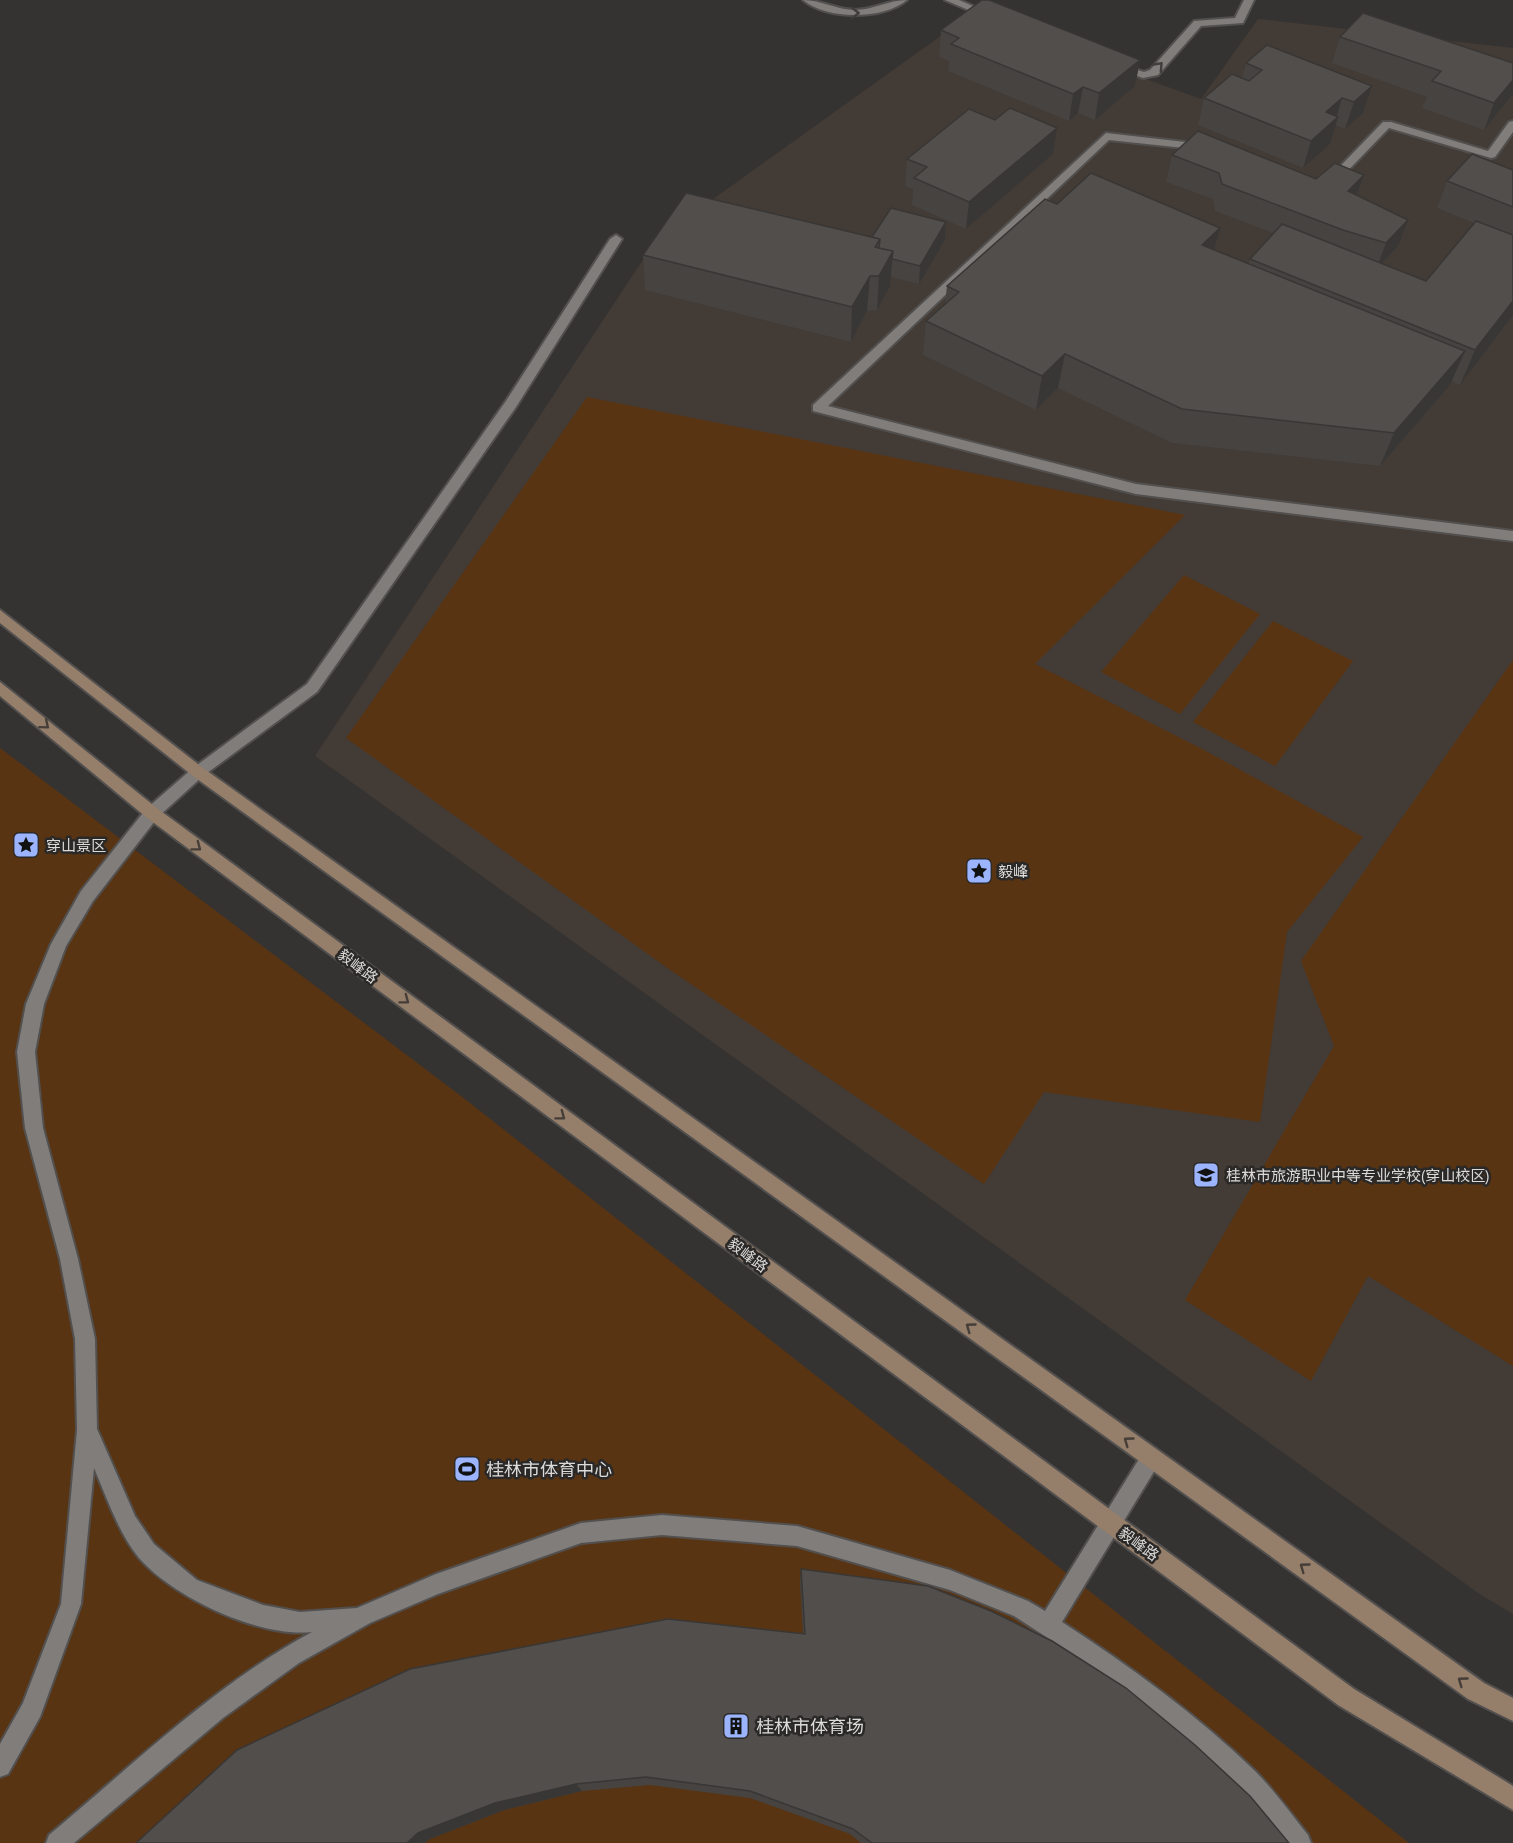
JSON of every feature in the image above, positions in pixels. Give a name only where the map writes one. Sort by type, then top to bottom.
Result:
[{"type":"main road","points":[[0,615],[198,772],[1476,1691],[1513,1710]]},
{"type":"main road","name":"毅峰路","points":[[0,688],[152,813],[1346,1696],[1513,1799]]},
{"type":"street","points":[[808,0],[848,14],[861,15],[902,0]]},
{"type":"street","points":[[950,0],[1003,21]]},
{"type":"street","points":[[1108,63],[1143,75],[1154,73],[1198,23],[1239,21],[1249,0]]},
{"type":"street","points":[[1316,182],[1326,186],[1387,124],[1491,155],[1513,124]]},
{"type":"street","points":[[1212,150],[1106,136],[818,408],[1136,489],[1513,536]]},
{"type":"street","points":[[0,1766],[32,1709],[71,1604],[87,1430],[85,1339],[69,1259],[34,1128],[27,1052],[35,1004],[59,945],[87,896],[152,813],[198,772],[312,688],[511,404],[616,239]]},
{"type":"street","points":[[87,1430],[128,1523],[147,1551],[190,1587],[222,1602],[263,1616],[300,1623],[363,1616]]},
{"type":"street","points":[[1048,1625],[1152,1458]]},
{"type":"street","points":[[57,1843],[215,1710],[291,1654],[363,1616],[436,1584],[581,1533],[662,1525],[797,1536],[950,1580],[1021,1608],[1108,1664],[1207,1744],[1248,1780],[1300,1843]]},
{"type":"shaded area","name":"桂林市旅游职业中等专业学校(穿山校区)","points":[[970,15],[1201,99],[1258,19],[1513,48],[1513,1614],[1481,1595],[315,756],[656,240]]},
{"type":"shaded area","points":[[587,397],[1185,515],[1035,664],[1204,750],[1363,837],[1287,932],[1260,1122],[1044,1092],[984,1184],[666,967],[346,738]]},
{"type":"shaded area","points":[[1184,575],[1260,614],[1180,714],[1101,672]]},
{"type":"shaded area","points":[[1273,621],[1353,661],[1275,766],[1193,722]]},
{"type":"shaded area","points":[[1513,660],[1513,1366],[1368,1276],[1311,1381],[1185,1300],[1334,1046],[1301,961]]},
{"type":"shaded area","name":"桂林市体育中心","points":[[0,748],[461,1096],[1409,1843],[0,1843]]},
{"type":"building","points":[[982,0],[989,0],[1140,60],[1099,93],[1083,87],[1073,94],[951,44],[959,38],[941,30]]},
{"type":"building","points":[[1363,13],[1513,63],[1513,80],[1494,103],[1432,81],[1441,71],[1340,37]]},
{"type":"building","points":[[1267,45],[1372,86],[1354,102],[1342,98],[1326,112],[1338,117],[1311,141],[1204,98],[1232,74],[1249,81],[1262,70],[1246,63]]},
{"type":"building","points":[[1010,108],[1057,128],[969,202],[914,178],[927,167],[907,159],[969,109],[995,120]]},
{"type":"building","points":[[1198,131],[1316,179],[1335,163],[1364,175],[1348,191],[1408,220],[1386,243],[1343,230],[1222,184],[1219,173],[1172,155]]},
{"type":"building","points":[[1472,154],[1513,170],[1513,207],[1447,181]]},
{"type":"building","points":[[1091,173],[1220,228],[1202,245],[1465,351],[1394,433],[1182,409],[1065,354],[1042,376],[926,321],[959,292],[947,286],[1045,199],[1057,204]]},
{"type":"building","points":[[686,193],[880,239],[875,247],[893,251],[879,276],[870,276],[852,307],[643,255]]},
{"type":"building","points":[[891,208],[946,222],[920,266],[892,259],[893,251],[879,248],[880,239],[872,237]]},
{"type":"building","points":[[1476,221],[1513,235],[1513,301],[1475,350],[1250,259],[1282,224],[1426,281]]},
{"type":"building","name":"桂林市体育场","points":[[801,1569],[928,1586],[991,1611],[1052,1641],[1126,1688],[1195,1745],[1250,1796],[1289,1843],[872,1843],[853,1829],[750,1791],[646,1777],[576,1784],[495,1803],[418,1833],[407,1843],[136,1843],[237,1750],[410,1669],[668,1619],[805,1634]]},
{"type":"place","name":"穿山景区","points":[[26,845]]},
{"type":"place","name":"毅峰","points":[[979,871]]},
{"type":"place","name":"桂林市旅游职业中等专业学校(穿山校区)","points":[[1206,1175]]},
{"type":"place","name":"桂林市体育中心","points":[[467,1469]]},
{"type":"place","name":"桂林市体育场","points":[[736,1726]]}]
